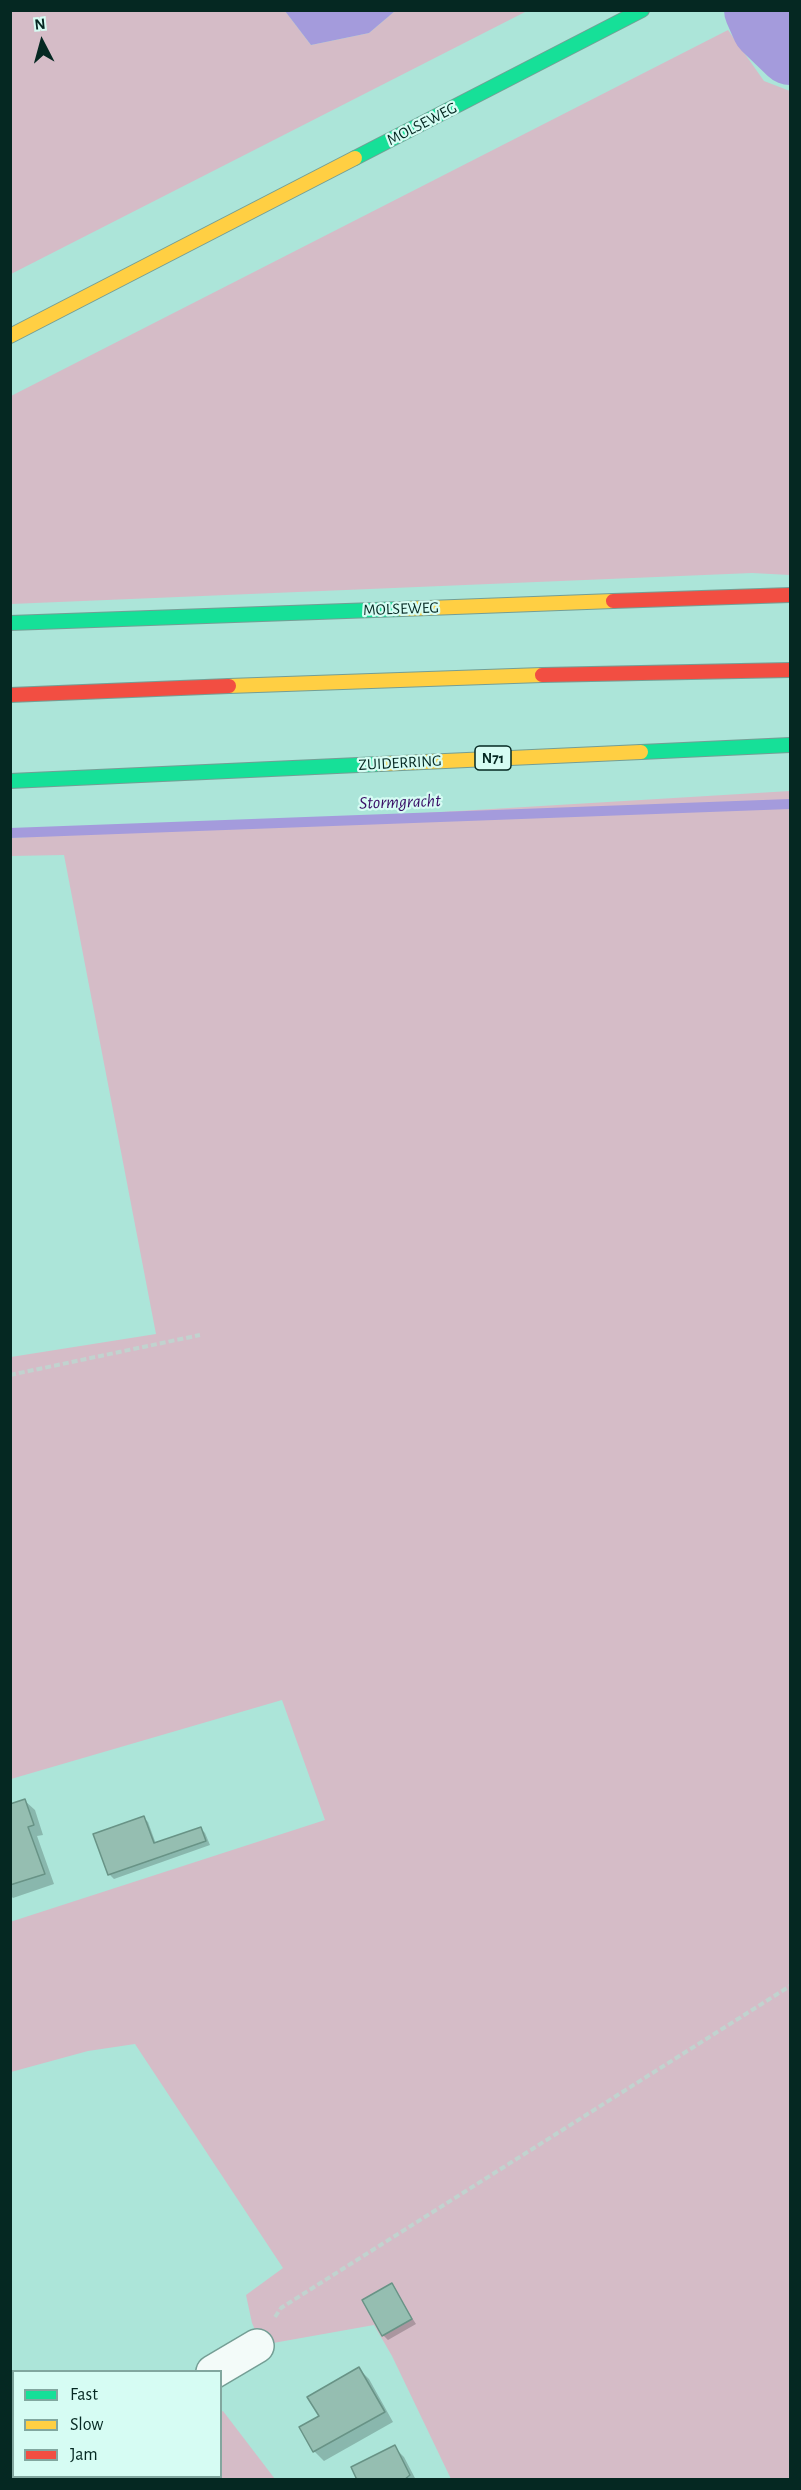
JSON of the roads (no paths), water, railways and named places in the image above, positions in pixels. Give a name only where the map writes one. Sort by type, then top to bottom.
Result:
[{"type":"main road","name":"MOLSEWEG","points":[[10,336],[642,10]]},
{"type":"main road","name":"MOLSEWEG","points":[[10,623],[790,595]]},
{"type":"main road","points":[[10,695],[440,677],[790,670]]},
{"type":"main road","name":"ZUIDERRING","points":[[10,781],[790,745]]},
{"type":"street","points":[[216,2370],[257,2346]]},
{"type":"waterway","points":[[756,10],[764,28],[790,53]]},
{"type":"waterway","name":"Stormgracht","points":[[10,833],[790,804]]}]
